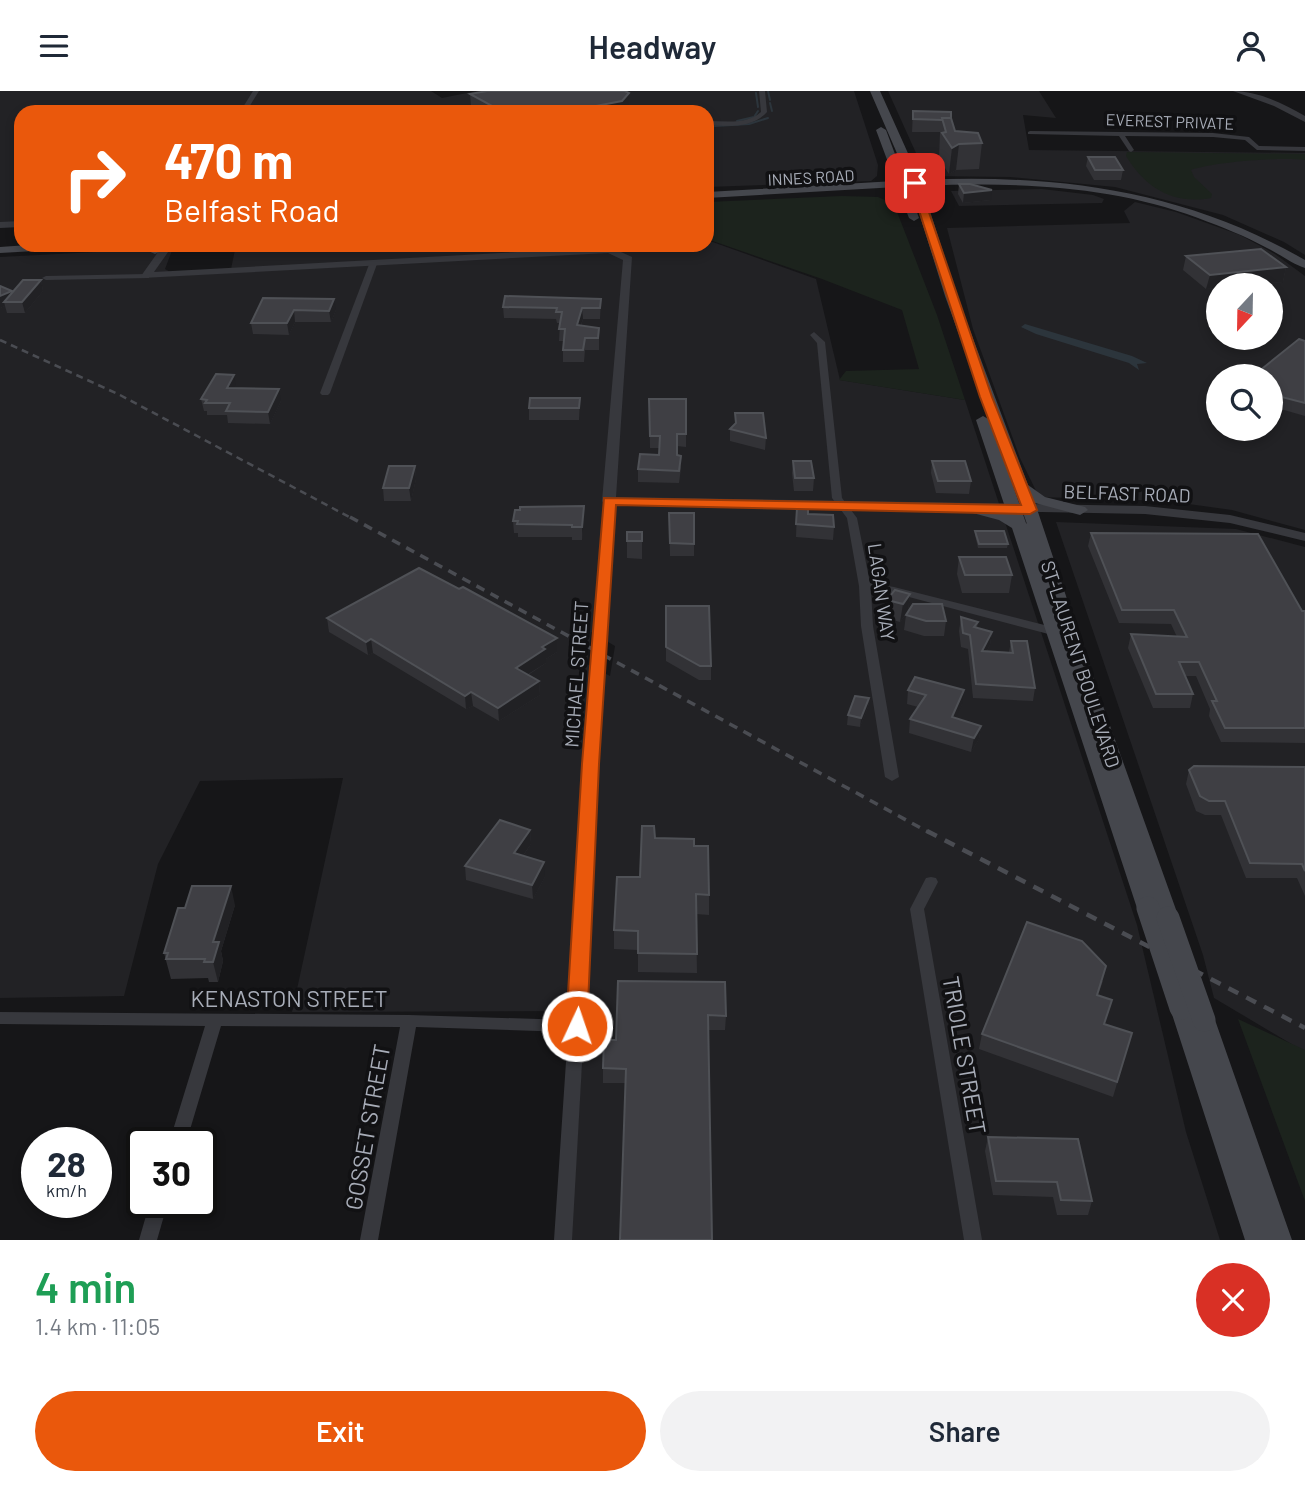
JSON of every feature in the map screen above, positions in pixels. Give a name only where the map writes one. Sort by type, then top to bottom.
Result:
[{"type":"main road","name":"ST-LAURENT BOULEVARD","points":[[865,91],[946,294],[1090,695],[1158,913],[1181,1008],[1258,1240]]},
{"type":"main road","name":"ST-LAURENT BOULEVARD","points":[[875,91],[926,216],[946,294]]},
{"type":"main road","points":[[872,185],[885,179],[892,159]]},
{"type":"main road","points":[[914,182],[979,181],[1054,186],[1131,196],[1194,211],[1254,235],[1305,265]]},
{"type":"main road","points":[[914,182],[942,187],[1054,186]]},
{"type":"main road","name":"INNES ROAD","points":[[714,197],[856,190],[902,186],[914,182]]},
{"type":"main road","name":"INNES ROAD","points":[[714,196],[872,185],[902,186]]},
{"type":"main road","points":[[926,216],[929,196],[932,191],[942,187]]},
{"type":"main road","points":[[856,190],[893,194],[910,206]]},
{"type":"main road","points":[[974,509],[1014,487],[1040,501],[1080,510]]},
{"type":"main road","points":[[974,509],[1004,517],[1030,532],[1047,517],[1080,510]]},
{"type":"main road","name":"ST-LAURENT BOULEVARD","points":[[1030,532],[1056,632],[1158,913],[1204,1020],[1279,1240]]},
{"type":"street","points":[[714,123],[734,123],[758,118],[764,112],[762,91]]},
{"type":"street","points":[[1237,91],[1277,104],[1305,119]]},
{"type":"street","points":[[1120,133],[1131,150]]},
{"type":"street","name":"EVEREST PRIVATE","points":[[1030,134],[1120,133],[1240,137],[1247,138],[1257,148],[1305,149]]},
{"type":"street","points":[[146,276],[157,252]]},
{"type":"street","points":[[152,265],[162,252]]},
{"type":"street","name":"MICHAEL STREET","points":[[373,264],[576,252]]},
{"type":"street","name":"MICHAEL STREET","points":[[562,1240],[591,764],[628,259],[614,252]]},
{"type":"street","points":[[46,278],[146,276],[373,264],[325,393]]},
{"type":"street","name":"LAGAN WAY","points":[[814,335],[821,342],[837,498],[852,519],[865,586],[867,626],[892,777]]},
{"type":"street","name":"BELFAST ROAD","points":[[609,501],[1196,514],[1230,519],[1305,537]]},
{"type":"street","points":[[865,586],[894,590],[1056,632]]},
{"type":"street","name":"TRIOLE STREET","points":[[931,881],[917,909],[973,1240]]},
{"type":"street","name":"KENASTON STREET","points":[[0,1018],[409,1021],[577,1026]]},
{"type":"street","points":[[182,1127],[215,1020]]},
{"type":"street","name":"GOSSET STREET","points":[[369,1240],[409,1021]]},
{"type":"street","points":[[148,1240],[154,1218]]},
{"type":"shaded area","points":[[0,91],[431,91],[442,98],[477,91],[854,91],[878,165],[877,176],[871,181],[714,187],[714,105],[14,105],[14,225],[0,226]]},
{"type":"shaded area","points":[[888,91],[1039,91],[1056,118],[1023,115],[1029,150],[1305,153],[1305,255],[1284,242],[1223,215],[1115,187],[1010,177],[929,176],[925,173]]},
{"type":"shaded area","points":[[1127,152],[1305,154],[1305,160],[1247,161],[1191,170],[1194,177],[1212,194],[1211,198],[1184,199],[1151,185],[1126,156]]},
{"type":"shaded area","points":[[1042,189],[1093,195],[1104,199],[1102,203],[959,206],[951,191]]},
{"type":"shaded area","points":[[842,196],[878,197],[894,204],[937,315],[965,400],[839,380],[846,371],[919,369],[902,310],[714,241],[714,202]]},
{"type":"shaded area","points":[[1135,202],[1176,212],[1240,235],[1275,254],[1305,276],[1305,530],[1232,510],[1167,501],[1039,497],[1020,458],[973,329],[947,228],[1130,223],[1124,211]]},
{"type":"shaded area","points":[[714,243],[816,279],[840,380],[965,400],[1137,925],[1186,1132],[1220,1240],[571,1240],[585,1011],[292,1012],[343,778],[200,781],[158,864],[124,996],[0,998],[0,257],[96,252],[171,252],[165,269],[170,272],[231,269],[235,252],[714,252]],"holes":[[[591,632],[615,646],[610,676],[587,664]]]},
{"type":"shaded area","points":[[1025,324],[1132,356],[1147,363],[1137,364],[1139,370],[1129,363],[1036,334],[1021,327]]},
{"type":"shaded area","points":[[1056,522],[1236,529],[1305,547],[1305,1052],[1214,998],[1203,955]]},
{"type":"shaded area","points":[[1238,1019],[1305,1050],[1305,1201]]},
{"type":"building","points":[[487,91],[629,93],[622,101],[601,105],[490,105],[470,94]]},
{"type":"building","points":[[913,111],[951,112],[951,118],[913,119]]},
{"type":"building","points":[[942,118],[951,118],[955,131],[978,133],[982,143],[959,144],[952,148],[942,133],[946,132]]},
{"type":"building","points":[[1088,157],[1115,157],[1123,170],[1095,170]]},
{"type":"building","points":[[959,184],[970,184],[992,190],[964,193]]},
{"type":"building","points":[[1261,249],[1286,267],[1207,273],[1186,256]]},
{"type":"building","points":[[23,280],[41,280],[22,302],[4,302]]},
{"type":"building","points":[[0,286],[12,291],[0,296]]},
{"type":"building","points":[[505,296],[601,299],[600,308],[582,308],[577,325],[599,328],[598,338],[585,338],[583,350],[563,350],[565,329],[559,329],[562,312],[556,312],[557,308],[503,307]]},
{"type":"building","points":[[263,298],[334,299],[329,311],[294,310],[287,323],[251,323]]},
{"type":"building","points":[[1299,339],[1305,341],[1305,403],[1283,397],[1283,364],[1268,364]]},
{"type":"building","points":[[216,374],[234,375],[227,388],[279,389],[268,412],[226,411],[230,403],[205,403],[207,400],[201,399]]},
{"type":"building","points":[[530,398],[580,398],[579,408],[529,408]]},
{"type":"building","points":[[649,399],[686,399],[686,434],[677,434],[677,455],[681,456],[679,471],[638,469],[640,454],[659,455],[660,436],[650,436]]},
{"type":"building","points":[[735,413],[763,413],[766,438],[730,429],[736,423]]},
{"type":"building","points":[[793,461],[811,461],[814,478],[795,478]]},
{"type":"building","points":[[932,461],[965,461],[971,481],[938,481]]},
{"type":"building","points":[[389,466],[415,466],[409,488],[383,488]]},
{"type":"building","points":[[584,506],[582,527],[517,524],[518,521],[513,521],[515,510],[520,510],[520,507]]},
{"type":"building","points":[[797,508],[808,508],[808,514],[833,515],[834,527],[796,524]]},
{"type":"building","points":[[669,513],[694,513],[694,544],[670,543]]},
{"type":"building","points":[[975,531],[1004,531],[1008,544],[979,544]]},
{"type":"building","points":[[627,532],[642,532],[642,541],[627,541]]},
{"type":"building","points":[[1091,533],[1258,534],[1302,611],[1305,611],[1305,728],[1225,728],[1212,701],[1217,701],[1199,662],[1179,662],[1193,694],[1156,694],[1131,634],[1187,637],[1174,610],[1122,610]]},
{"type":"building","points":[[959,557],[1006,557],[1012,575],[965,575]]},
{"type":"building","points":[[419,568],[459,589],[463,587],[557,638],[516,668],[539,681],[498,708],[471,692],[465,696],[371,639],[366,642],[327,618]]},
{"type":"building","points":[[895,590],[910,594],[903,604],[887,600]]},
{"type":"building","points":[[913,604],[942,604],[946,621],[926,621],[906,615]]},
{"type":"building","points":[[666,606],[709,606],[711,666],[700,666],[666,647]]},
{"type":"building","points":[[961,617],[978,622],[974,627],[992,632],[982,651],[1013,653],[1011,641],[1027,641],[1035,688],[976,684],[970,635],[963,633]]},
{"type":"building","points":[[915,677],[964,690],[952,717],[981,726],[974,738],[910,719],[926,695],[908,690]]},
{"type":"building","points":[[855,696],[869,698],[861,718],[848,715]]},
{"type":"building","points":[[1194,766],[1305,767],[1305,871],[1302,864],[1250,863],[1225,801],[1209,801],[1200,796],[1189,770]]},
{"type":"building","points":[[500,820],[530,830],[514,853],[544,862],[532,885],[465,866]]},
{"type":"building","points":[[642,826],[654,826],[655,838],[694,839],[694,846],[708,846],[709,895],[696,894],[697,954],[638,953],[638,931],[614,930],[617,877],[640,877]]},
{"type":"building","points":[[192,886],[231,886],[213,942],[219,942],[213,962],[204,962],[205,959],[166,959],[168,953],[164,953],[178,908],[185,908]]},
{"type":"building","points":[[1027,922],[1082,941],[1106,966],[1097,995],[1112,1000],[1104,1024],[1132,1033],[1117,1082],[982,1034]]},
{"type":"building","points":[[618,981],[725,982],[726,1016],[708,1015],[712,1240],[620,1240],[626,1069],[603,1068],[604,1040],[616,1040]]},
{"type":"building","points":[[988,1137],[1078,1139],[1092,1201],[1061,1200],[1057,1182],[996,1181]]},
{"type":"waterway","points":[[768,91],[770,100]]},
{"type":"waterway","points":[[756,93],[758,107]]},
{"type":"waterway","points":[[770,103],[772,111]]},
{"type":"waterway","points":[[737,121],[754,117],[758,111]]},
{"type":"waterway","points":[[715,126],[749,124],[768,118]]},
{"type":"railway","points":[[0,340],[120,395],[353,519]]},
{"type":"railway","points":[[350,517],[930,833]]},
{"type":"railway","points":[[927,831],[1305,1028]]},
{"type":"route","points":[[577,1026],[609,501],[1030,510],[986,397],[915,183]]}]
